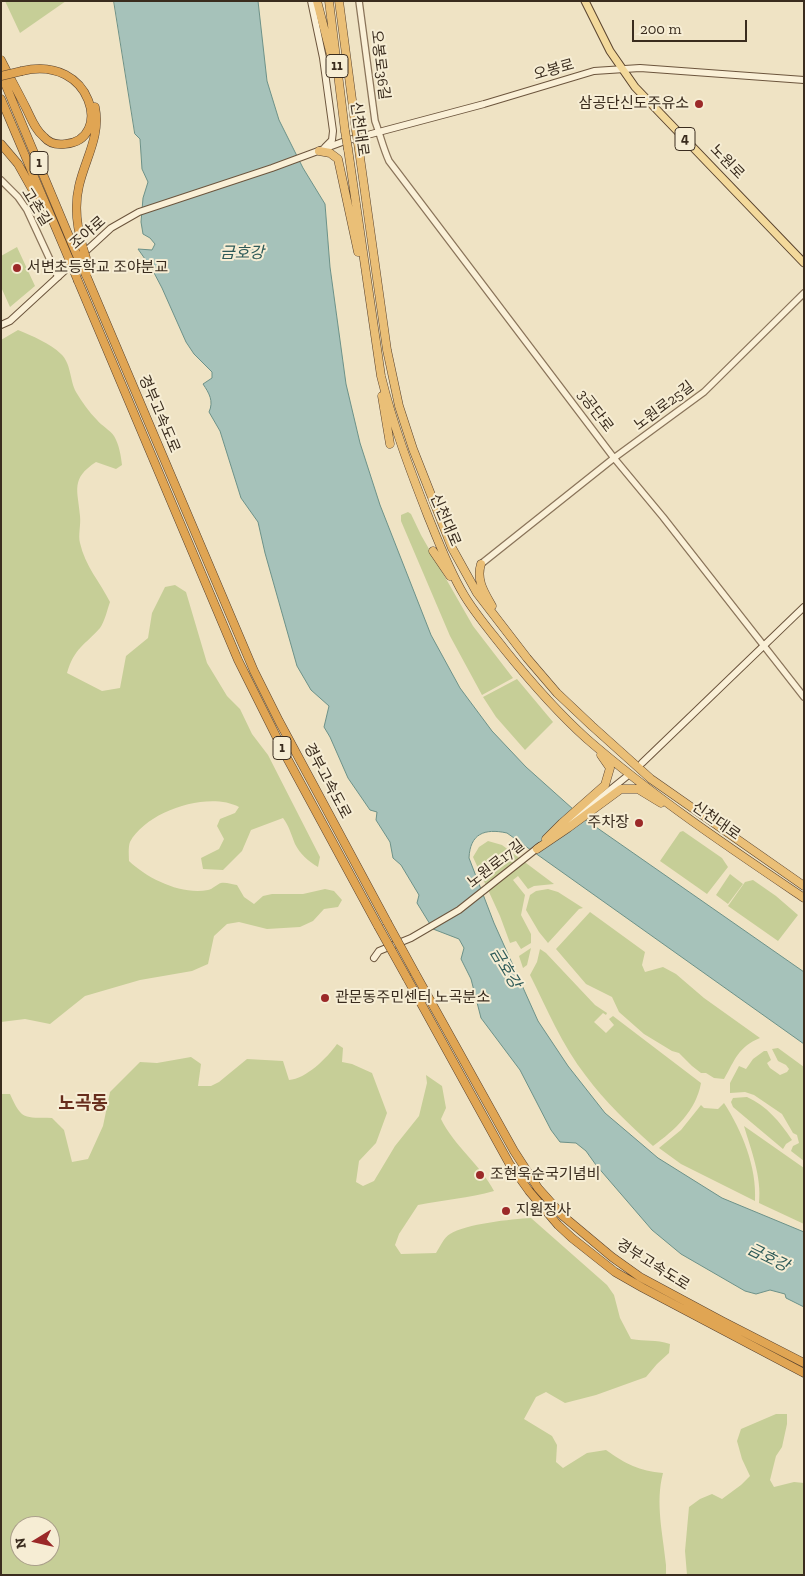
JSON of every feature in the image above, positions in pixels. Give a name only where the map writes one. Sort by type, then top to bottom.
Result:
[{"type":"highway","points":[[317,1],[326,30],[342,110]]},
{"type":"highway","name":"신천대로","points":[[327,1],[381,376],[402,452],[439,544],[463,595],[532,683],[586,738],[707,832],[804,898]]},
{"type":"highway","name":"신천대로","points":[[339,1],[387,350],[402,414],[413,449],[452,548],[477,593],[508,634],[557,692],[651,779],[804,885]]},
{"type":"highway","points":[[1,60],[35,126],[44,137],[56,144],[65,144],[74,142],[83,136],[90,123],[91,112],[88,98],[78,84],[69,76],[52,69],[21,69]]},
{"type":"highway","points":[[1,73],[43,63],[64,68],[74,74],[84,84],[95,104],[96,134],[81,177],[76,206],[80,250]]},
{"type":"highway","name":"경부고속도로","points":[[1,73],[80,250],[108,328],[207,564],[270,705],[514,1152],[538,1188],[563,1216],[592,1241],[636,1274],[804,1363]]},
{"type":"highway","name":"경부고속도로","points":[[1,99],[197,565],[258,704],[509,1163],[529,1191],[558,1225],[587,1250],[629,1280],[804,1373]]},
{"type":"highway","points":[[1,144],[22,170],[63,245]]},
{"type":"highway","points":[[321,150],[330,153],[338,160],[360,262],[366,275]]},
{"type":"highway","points":[[381,376],[383,404],[390,444]]},
{"type":"highway","points":[[433,551],[463,595]]},
{"type":"highway","points":[[481,564],[478,572],[481,587],[508,634]]},
{"type":"highway","points":[[537,849],[562,823],[605,785],[610,768],[606,760],[586,738]]},
{"type":"highway","points":[[537,849],[621,789],[638,789],[707,832]]},
{"type":"main road","points":[[311,1],[323,58],[333,130],[332,140],[321,150]]},
{"type":"main road","name":"노원로","points":[[585,1],[610,51],[635,87],[804,263]]},
{"type":"main road","name":"오봉로","points":[[321,150],[379,131],[484,104],[594,72],[640,68],[804,80]]},
{"type":"main road","name":"조야로","points":[[1,325],[10,321],[111,228],[139,212],[321,150]]},
{"type":"main road","points":[[642,763],[804,607]]},
{"type":"main road","name":"노원로17길","points":[[374,958],[379,951],[410,938],[459,910],[626,777]]},
{"type":"street","name":"오봉로36길","points":[[359,1],[375,121],[379,131]]},
{"type":"street","name":"3공단로","points":[[379,131],[382,146],[389,161],[614,458],[663,517],[804,697]]},
{"type":"street","name":"고촌길","points":[[1,180],[18,197],[27,210],[58,277]]},
{"type":"street","name":"노원로25길","points":[[481,564],[614,458],[704,392],[804,293]]},
{"type":"green space","points":[[5,1],[66,1],[20,33]]},
{"type":"green space","name":"서변초등학교 조야분교","points":[[17,247],[35,286],[10,307],[1,287],[1,256]]},
{"type":"green space","points":[[18,330],[46,343],[57,350],[64,358],[69,367],[76,392],[91,414],[114,436],[122,461],[122,465],[116,469],[96,462],[82,474],[79,480],[77,492],[80,519],[79,537],[82,551],[89,567],[110,602],[102,625],[77,652],[67,673],[102,691],[120,688],[126,656],[148,638],[152,613],[165,587],[175,585],[186,592],[207,663],[227,696],[240,709],[252,734],[268,755],[320,857],[318,867],[302,854],[295,844],[283,818],[251,830],[242,851],[223,870],[203,869],[201,858],[219,849],[224,839],[217,826],[220,819],[235,813],[239,807],[211,801],[179,807],[150,821],[138,831],[130,842],[129,861],[146,874],[176,888],[198,891],[210,889],[221,883],[237,885],[244,897],[254,904],[263,896],[272,894],[303,894],[325,889],[334,891],[342,900],[338,907],[324,909],[313,921],[300,927],[267,929],[239,922],[227,924],[214,936],[208,964],[192,971],[140,980],[85,996],[50,1024],[25,1019],[1,1022],[1,340]]},
{"type":"green space","points":[[408,512],[411,514],[473,626],[513,678],[482,695],[450,636],[401,521],[401,515]]},
{"type":"green space","points":[[517,679],[553,722],[525,750],[496,717],[483,697]]},
{"type":"green space","points":[[683,831],[722,858],[728,867],[707,894],[660,861],[680,832]]},
{"type":"green space","points":[[488,841],[502,845],[554,884],[534,886],[528,889],[518,876],[513,880],[525,895],[521,915],[531,934],[531,943],[521,949],[516,941],[510,943],[473,857],[479,847]]},
{"type":"green space","points":[[730,874],[743,884],[728,904],[716,895]]},
{"type":"green space","points":[[753,880],[798,915],[778,941],[728,906],[745,882]]},
{"type":"green space","points":[[548,889],[558,892],[583,908],[579,909],[548,943],[526,910],[530,895],[536,891]]},
{"type":"green space","points":[[590,912],[645,952],[642,965],[645,972],[663,967],[676,974],[704,998],[760,1038],[742,1050],[734,1060],[724,1079],[714,1078],[706,1073],[701,1073],[679,1053],[672,1051],[644,1034],[619,1012],[612,997],[586,984],[556,949]]},
{"type":"green space","points":[[531,948],[527,965],[523,968],[519,956]]},
{"type":"green space","points":[[540,949],[595,1005],[607,1013],[606,1015],[603,1013],[594,1022],[606,1033],[614,1025],[609,1019],[613,1016],[701,1083],[694,1102],[683,1119],[653,1146],[593,1086],[562,1039],[530,975],[537,962]]},
{"type":"green space","points":[[337,1044],[343,1048],[342,1062],[352,1064],[372,1073],[387,1113],[376,1143],[359,1161],[356,1182],[363,1186],[374,1181],[395,1146],[419,1116],[427,1083],[426,1075],[442,1086],[446,1108],[441,1119],[446,1129],[482,1172],[494,1191],[418,1205],[399,1234],[395,1245],[401,1254],[436,1253],[446,1237],[466,1227],[531,1218],[607,1285],[614,1295],[620,1318],[631,1339],[670,1344],[669,1353],[646,1377],[596,1395],[565,1403],[546,1392],[536,1397],[524,1419],[552,1436],[557,1445],[556,1462],[563,1468],[587,1453],[606,1450],[633,1466],[647,1471],[663,1473],[660,1507],[666,1575],[1,1575],[1,1094],[10,1094],[18,1109],[25,1116],[52,1118],[64,1130],[72,1162],[88,1159],[103,1126],[110,1092],[140,1062],[157,1063],[191,1057],[201,1064],[198,1086],[211,1086],[219,1082],[247,1059],[283,1061],[289,1080],[296,1079],[309,1072]]},
{"type":"green space","points":[[778,1048],[804,1067],[804,1161],[791,1151],[793,1146],[799,1143],[797,1135],[793,1133],[782,1114],[754,1095],[745,1092],[730,1093],[730,1083],[739,1066],[746,1069],[753,1059],[764,1051],[767,1051],[771,1060],[767,1063],[770,1068],[780,1075],[787,1072],[789,1069],[778,1061],[772,1049]]},
{"type":"green space","points":[[747,1097],[767,1110],[792,1140],[783,1149],[733,1107],[731,1102],[733,1098]]},
{"type":"green space","points":[[724,1103],[737,1125],[751,1162],[754,1175],[755,1201],[681,1164],[659,1148],[681,1130],[701,1105],[704,1108],[718,1109]]},
{"type":"green space","points":[[744,1126],[804,1168],[804,1224],[759,1203],[759,1183],[753,1154]]},
{"type":"green space","points":[[776,1414],[787,1414],[787,1424],[782,1447],[776,1456],[770,1480],[774,1487],[794,1482],[804,1483],[804,1575],[687,1575],[685,1551],[689,1507],[700,1499],[712,1494],[722,1499],[750,1476],[742,1459],[737,1441],[741,1429]]},
{"type":"water","name":"금호강","points":[[114,1],[258,1],[267,81],[279,120],[303,168],[325,204],[330,267],[346,384],[360,443],[380,505],[431,635],[460,688],[492,731],[526,767],[583,818],[804,972],[804,1044],[507,833],[485,832],[475,838],[472,843],[469,858],[494,923],[538,1021],[568,1066],[605,1113],[658,1158],[722,1198],[804,1232],[804,1307],[786,1298],[785,1294],[770,1290],[756,1294],[745,1291],[681,1254],[652,1230],[586,1151],[576,1143],[560,1142],[551,1130],[520,1070],[481,1018],[471,979],[461,959],[464,948],[459,939],[433,929],[417,903],[419,895],[401,865],[393,858],[390,842],[376,820],[377,812],[370,810],[348,778],[324,727],[329,706],[311,690],[297,666],[258,522],[241,498],[220,431],[209,412],[211,401],[203,384],[212,378],[212,372],[194,354],[186,342],[162,288],[138,249],[152,250],[155,244],[143,234],[141,222],[143,198],[148,182],[142,169],[140,139],[135,134]]},
{"type":"place","name":"삼공단신도주유소","points":[[699,104]]},
{"type":"place","name":"서변초등학교 조야분교","points":[[17,268]]},
{"type":"place","name":"주차장","points":[[639,823]]},
{"type":"place","name":"관문동주민센터 노곡분소","points":[[325,998]]},
{"type":"place","name":"조현욱순국기념비","points":[[480,1175]]},
{"type":"place","name":"지원정사","points":[[506,1211]]},
{"type":"district","name":"노곡동","points":[[83,1104]]}]
